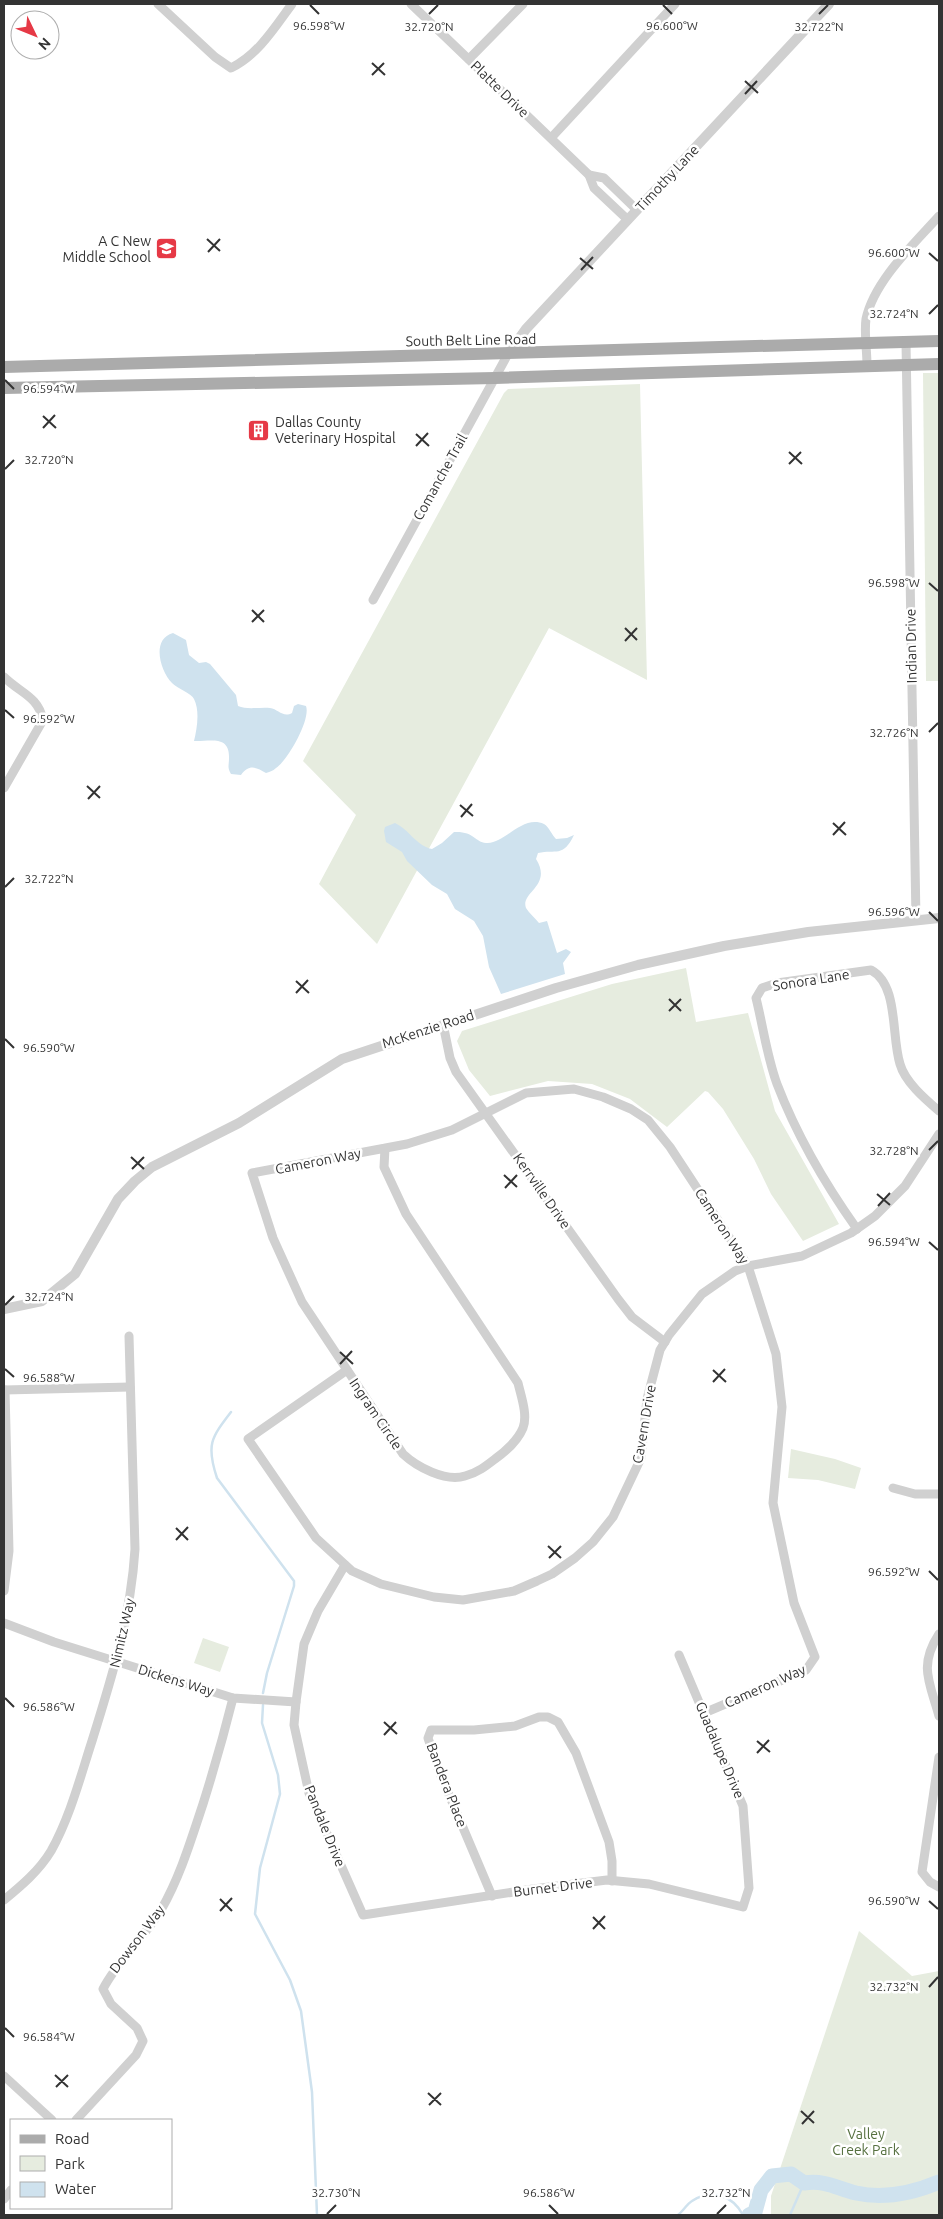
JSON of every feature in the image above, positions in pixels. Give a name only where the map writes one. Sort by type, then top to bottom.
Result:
[{"type":"main road","name":"South Belt Line Road","points":[[4,367],[939,341]]},
{"type":"main road","points":[[4,388],[383,378],[495,378],[939,364]]},
{"type":"main road","points":[[29,366],[31,374],[39,387]]},
{"type":"street","points":[[158,4],[214,57],[231,68],[242,63],[252,54],[292,4]]},
{"type":"street","name":"Platte Drive","points":[[411,4],[589,175],[594,188],[628,220]]},
{"type":"street","points":[[469,59],[523,4]]},
{"type":"street","points":[[551,138],[675,4]]},
{"type":"street","name":"Timothy Lane","points":[[508,354],[526,329],[829,4]]},
{"type":"street","name":"Platte Drive","points":[[589,175],[604,178],[637,210]]},
{"type":"street","points":[[867,365],[866,319],[876,295],[900,258],[939,216]]},
{"type":"street","name":"Indian Drive","points":[[906,343],[916,920]]},
{"type":"street","name":"Comanche Trail","points":[[373,600],[508,354]]},
{"type":"street","points":[[4,677],[35,701],[41,709],[43,720],[4,788]]},
{"type":"street","name":"McKenzie Road","points":[[4,1309],[42,1301],[75,1274],[118,1199],[152,1167],[239,1123],[342,1058],[556,988],[638,965],[686,954],[808,932],[939,918]]},
{"type":"street","name":"Sonora Lane","points":[[857,1229],[824,1182],[805,1147],[776,1083],[756,998],[762,988],[777,983],[871,970],[877,973],[886,985],[889,996],[900,1065],[926,1100],[939,1111]]},
{"type":"street","name":"Kerrville Drive","points":[[443,1024],[450,1058],[456,1072],[618,1300],[632,1317],[665,1342]]},
{"type":"street","name":"Cameron Way","points":[[252,1173],[407,1144],[452,1130],[526,1093],[574,1089],[603,1097],[631,1109],[648,1120],[670,1147],[748,1266],[776,1354],[782,1407],[773,1503],[794,1603],[815,1657],[806,1670],[704,1713]]},
{"type":"street","name":"Cavern Drive","points":[[347,1370],[248,1439],[316,1538],[352,1572],[381,1584],[434,1598],[463,1600],[514,1591],[552,1574],[593,1542],[613,1517],[628,1489],[641,1458],[647,1399],[660,1350],[702,1294],[734,1271],[748,1266],[802,1256],[857,1229],[875,1216],[905,1186],[939,1134]]},
{"type":"street","name":"Ingram Circle","points":[[252,1173],[273,1238],[302,1302],[403,1454],[420,1468],[441,1475],[464,1477],[482,1469],[503,1454],[524,1427],[524,1409],[518,1383],[406,1214],[384,1167],[385,1148]]},
{"type":"street","name":"Nimitz Way","points":[[4,1900],[35,1872],[50,1852],[70,1809],[117,1662],[133,1583],[135,1549],[129,1336]]},
{"type":"street","points":[[4,1591],[9,1551],[4,1390],[130,1387]]},
{"type":"street","points":[[893,1488],[915,1494],[939,1494]]},
{"type":"street","name":"Pandale Drive","points":[[345,1565],[318,1611],[304,1644],[294,1725],[309,1793],[363,1915]]},
{"type":"street","name":"Dickens Way","points":[[4,1624],[233,1698],[296,1702]]},
{"type":"street","points":[[939,1634],[928,1656],[926,1671],[939,1716]]},
{"type":"street","name":"Guadalupe Drive","points":[[679,1655],[743,1806],[747,1837],[749,1888],[743,1907]]},
{"type":"street","name":"Dowson Way","points":[[77,2119],[136,2055],[144,2041],[137,2028],[111,2004],[103,1989],[111,1973],[136,1945],[160,1911],[176,1882],[200,1814],[233,1698]]},
{"type":"street","name":"Bandera Place","points":[[492,1896],[439,1771],[428,1738],[431,1730],[474,1730],[515,1726],[539,1717],[548,1717],[558,1722],[576,1753],[609,1842],[612,1881]]},
{"type":"street","points":[[939,1757],[922,1872],[930,1882],[939,1887]]},
{"type":"street","name":"Burnet Drive","points":[[363,1915],[612,1881],[649,1884],[743,1907]]},
{"type":"street","points":[[4,2076],[51,2119]]},
{"type":"green space","points":[[923,373],[939,373],[939,681],[926,681]]},
{"type":"green space","points":[[640,384],[647,680],[549,628],[377,944],[319,884],[356,815],[303,761],[504,393],[508,389]]},
{"type":"green space","points":[[686,968],[696,1022],[748,1013],[775,1111],[839,1224],[803,1241],[771,1194],[754,1159],[723,1109],[708,1092],[705,1091],[667,1127],[630,1099],[592,1084],[548,1081],[490,1096],[469,1070],[457,1041],[462,1031],[612,984]]},
{"type":"green space","points":[[791,1449],[835,1459],[861,1468],[855,1489],[818,1480],[788,1478]]},
{"type":"green space","points":[[203,1638],[229,1647],[220,1672],[194,1663]]},
{"type":"green space","name":"Valley Creek Park","points":[[859,1931],[912,1976],[939,1971],[939,2215],[771,2215],[771,2196]]},
{"type":"water","points":[[173,633],[186,640],[189,655],[199,663],[206,662],[210,664],[236,695],[238,706],[270,708],[283,714],[289,714],[292,713],[294,706],[298,704],[306,706],[307,712],[302,729],[286,757],[275,769],[266,773],[256,768],[250,768],[241,775],[231,774],[226,745],[222,742],[211,740],[194,741],[197,714],[194,699],[172,683],[161,663],[160,648],[162,642],[166,636]]},
{"type":"water","points":[[536,822],[546,825],[556,839],[574,835],[563,850],[538,853],[536,859],[541,876],[525,902],[526,908],[539,923],[547,921],[557,953],[566,949],[571,952],[563,963],[565,974],[501,994],[489,967],[483,936],[474,921],[455,909],[447,894],[432,885],[407,861],[402,852],[386,842],[385,827],[395,823],[405,829],[421,844],[432,849],[454,832],[466,833],[486,843],[500,839],[528,823]]},
{"type":"waterway","points":[[231,1412],[212,1442],[212,1457],[217,1478],[294,1581],[263,1693]]},
{"type":"waterway","points":[[263,1705],[262,1723],[278,1775],[280,1794],[260,1868],[255,1914],[290,1980],[301,2011],[312,2092],[317,2215]]},
{"type":"waterway","points":[[749,2215],[755,2212],[761,2190],[772,2176],[791,2174],[804,2183],[825,2184],[867,2195],[898,2194],[939,2182]]},
{"type":"waterway","points":[[790,2215],[804,2183]]},
{"type":"waterway","points":[[678,2215],[692,2201],[707,2195],[721,2196],[728,2199],[739,2208],[743,2215]]},
{"type":"place","name":"A C New Middle School","points":[[167,249]]},
{"type":"place","name":"Dallas County Veterinary Hospital","points":[[259,430]]}]
